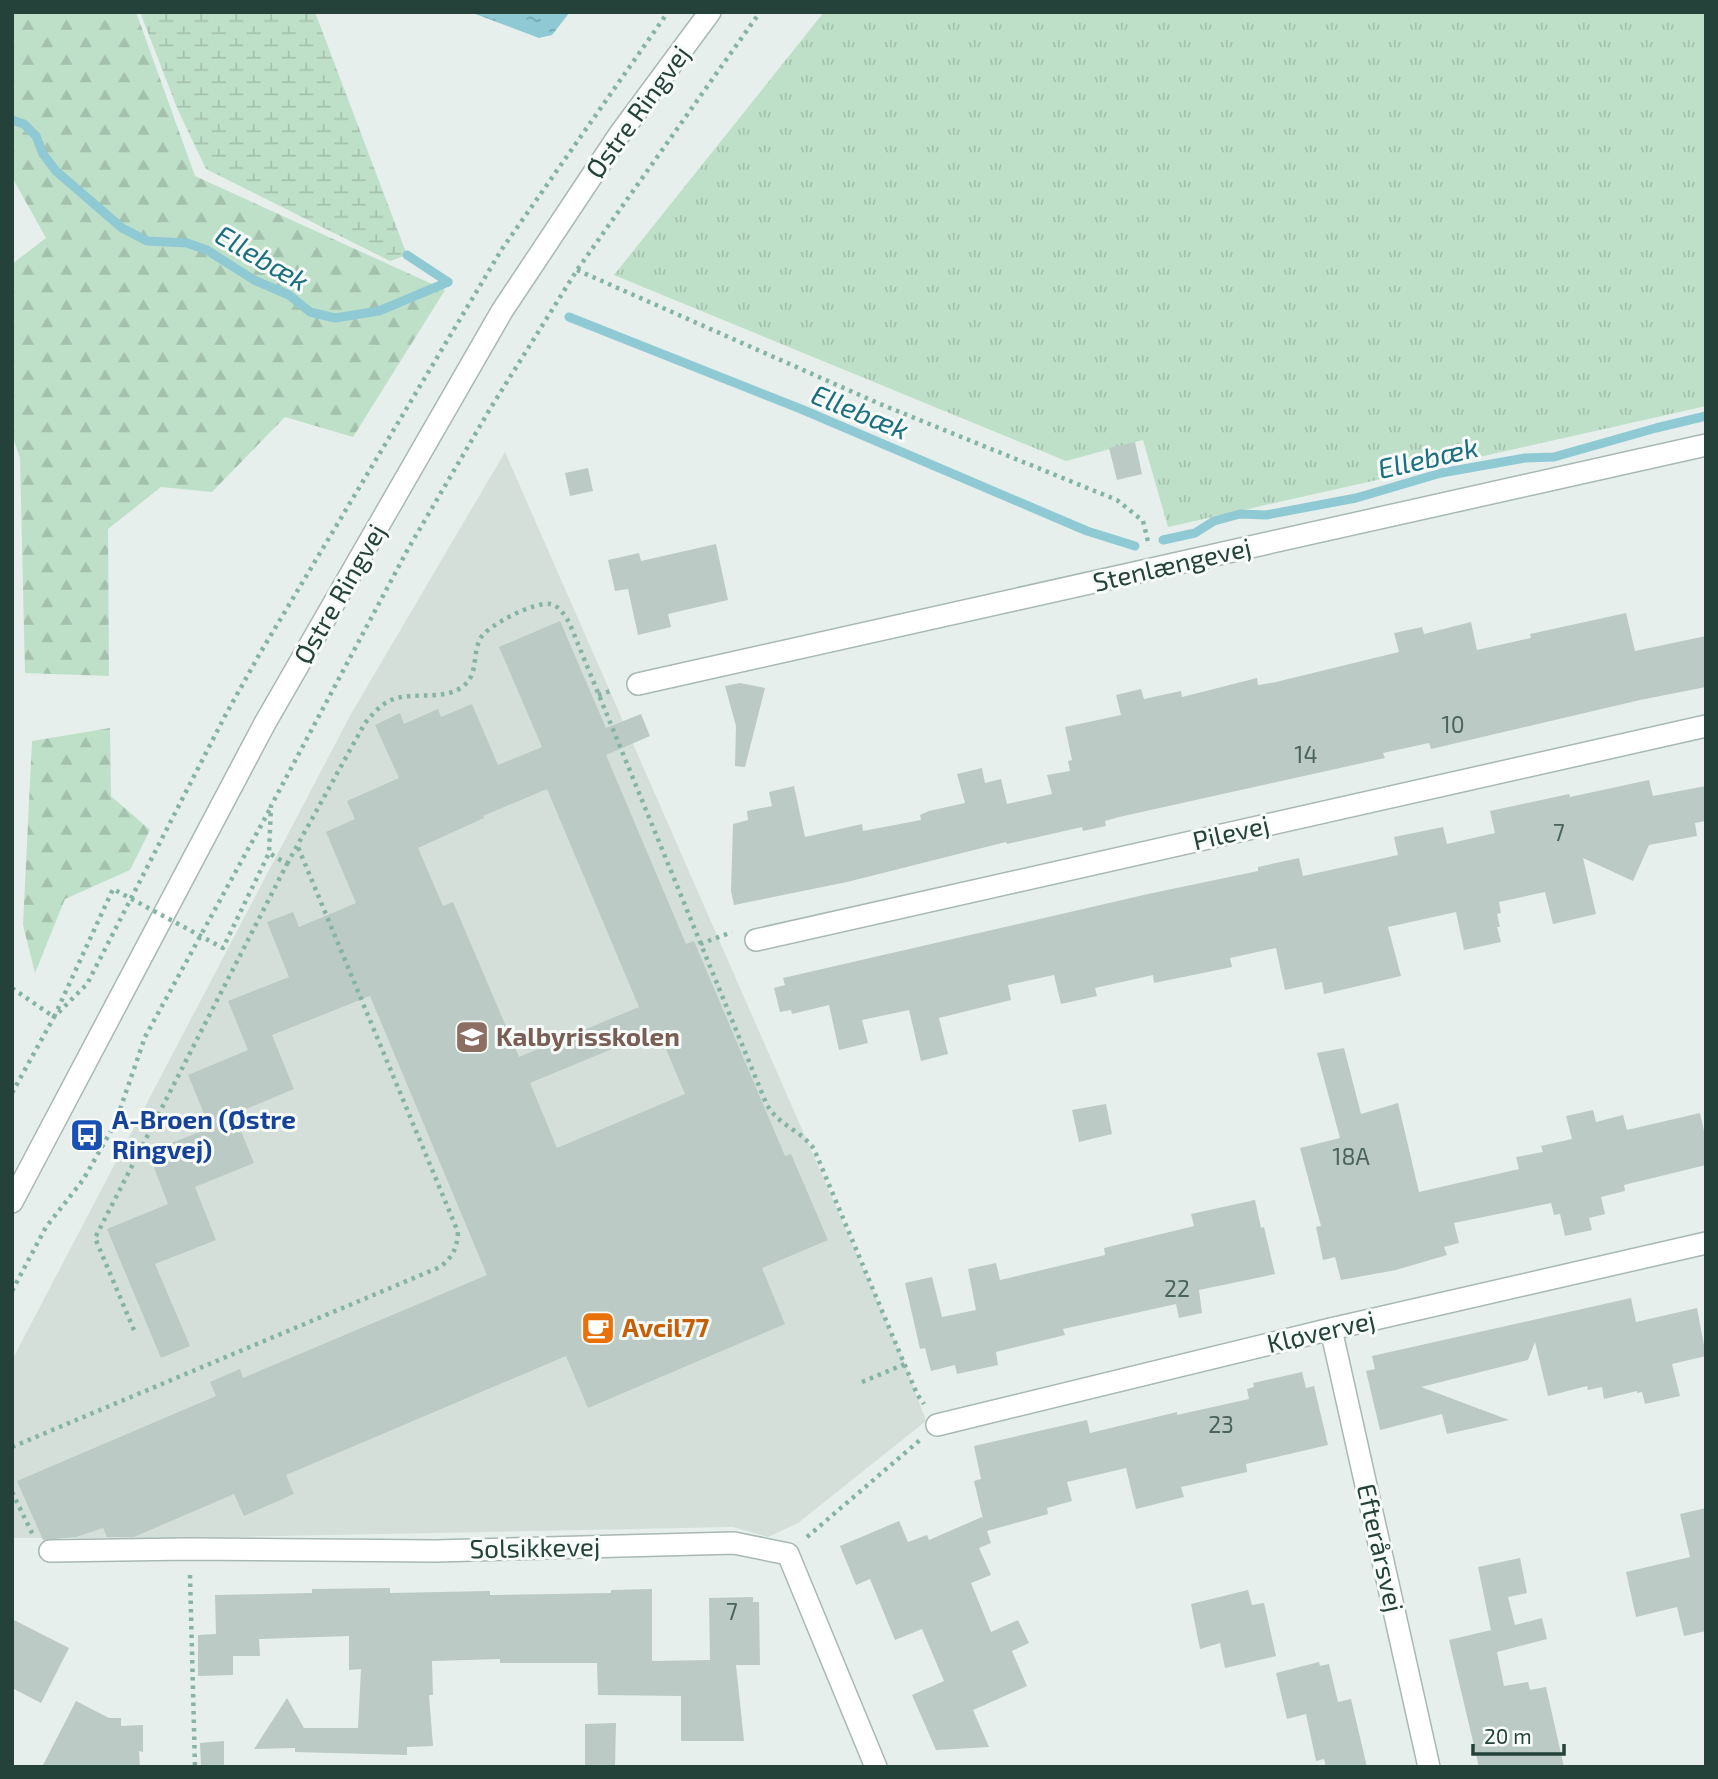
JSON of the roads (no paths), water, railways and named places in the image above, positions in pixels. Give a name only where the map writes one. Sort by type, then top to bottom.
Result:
[{"type":"street","name":"Østre Ringvej","points":[[12,1202],[265,723],[502,311],[619,135],[710,12]]},
{"type":"street","name":"Stenlængevej","points":[[638,684],[1706,445]]},
{"type":"street","name":"Pilevej","points":[[756,940],[1706,726]]},
{"type":"street","name":"Kløvervej","points":[[937,1425],[1331,1329],[1706,1243]]},
{"type":"street","name":"Efterårsvej","points":[[1331,1329],[1429,1767]]},
{"type":"street","name":"Solsikkevej","points":[[50,1550],[436,1551],[734,1543],[788,1554],[876,1767]]},
{"type":"water","points":[[470,12],[570,12],[552,35],[539,38]]},
{"type":"waterway","name":"Ellebæk","points":[[12,120],[24,124],[36,136],[43,154],[56,171],[122,228],[147,241],[187,243],[207,250],[254,280],[289,295],[310,312],[335,318],[379,311],[448,282]]},
{"type":"waterway","points":[[407,255],[448,282]]},
{"type":"waterway","name":"Ellebæk","points":[[569,317],[801,409],[1087,531],[1135,546]]},
{"type":"waterway","name":"Ellebæk","points":[[1163,540],[1195,533],[1214,521],[1240,514],[1266,515],[1356,498],[1441,473],[1525,458],[1554,457],[1706,416]]},
{"type":"place","name":"Kalbyrisskolen","points":[[472,1037]]},
{"type":"place","name":"A-Broen (Østre Ringvej)","points":[[87,1135]]},
{"type":"place","name":"Avcil77","points":[[598,1328]]}]
